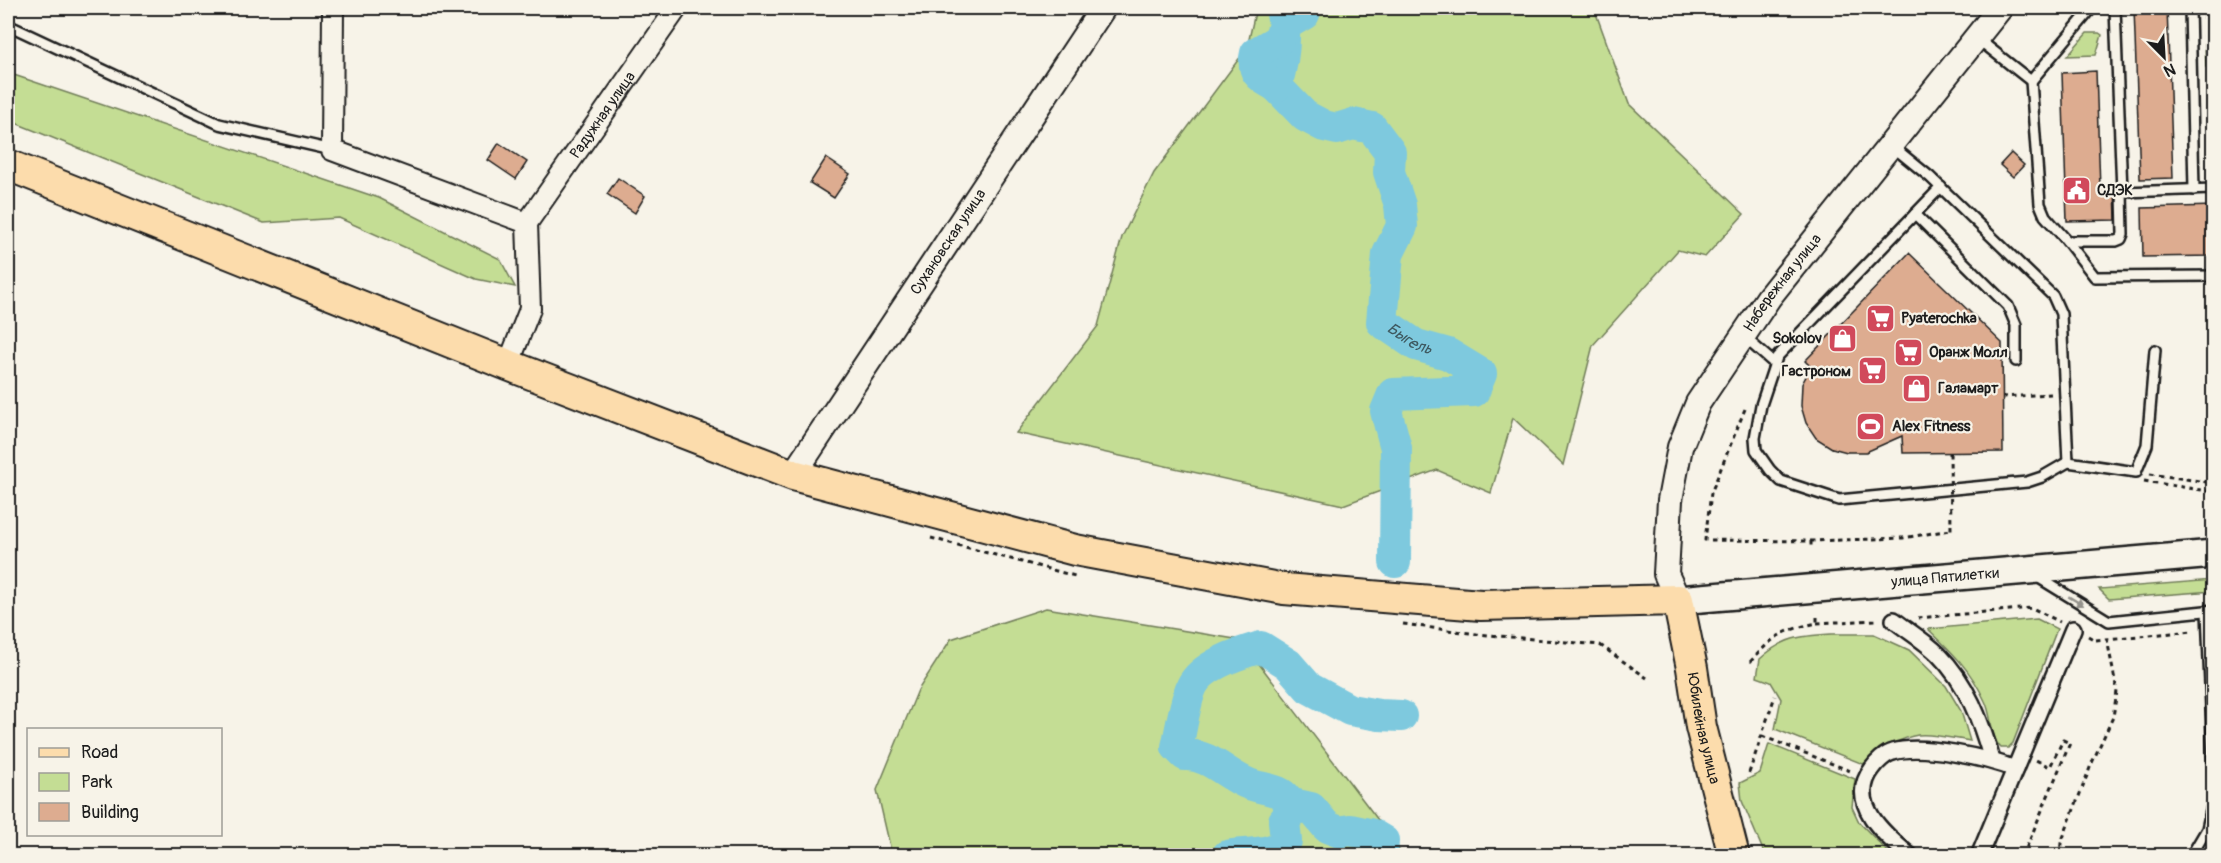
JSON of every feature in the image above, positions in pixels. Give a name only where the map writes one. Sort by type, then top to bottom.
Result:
[{"type":"main road","points":[[8,165],[508,365],[793,475],[1075,550],[1284,589],[1481,605],[1678,600]]},
{"type":"main road","name":"улица Пятилетки","points":[[1678,600],[2214,554]]},
{"type":"main road","name":"Юбилейная улица","points":[[1678,600],[1701,727],[1734,855]]},
{"type":"street","points":[[333,8],[332,150],[527,223],[530,309],[508,365]]},
{"type":"street","name":"Радужная улица","points":[[527,223],[677,8]]},
{"type":"street","name":"Сухановская улица","points":[[793,475],[1103,8]]},
{"type":"street","name":"Набережная улица","points":[[1678,600],[1666,574],[1670,500],[1680,447],[1698,403],[1769,297],[2000,8]]},
{"type":"street","points":[[1894,620],[1937,653],[1957,676],[1971,701],[1992,760]]},
{"type":"street","points":[[1979,855],[2073,629]]},
{"type":"street","points":[[1910,855],[1874,823],[1864,794],[1866,777],[1875,765],[1891,752],[1922,748],[1992,760],[2015,769]]},
{"type":"lane","points":[[2092,8],[2031,81],[2040,204],[2045,216],[2095,277],[2214,276]]},
{"type":"lane","points":[[2067,241],[2116,241],[2121,239],[2123,234],[2115,8]]},
{"type":"lane","points":[[2190,8],[2194,190]]},
{"type":"lane","points":[[8,25],[219,124],[332,150]]},
{"type":"lane","points":[[1976,38],[2031,81]]},
{"type":"lane","points":[[1890,145],[1941,187],[2053,296],[2061,314],[2068,462]]},
{"type":"lane","points":[[1941,187],[1777,357],[1761,405],[1755,438],[1756,450],[1762,461],[1781,481],[1839,500],[2027,482],[2042,477],[2068,462],[2136,472],[2147,445],[2154,350]]},
{"type":"lane","points":[[2122,192],[2214,189]]},
{"type":"lane","points":[[1915,214],[2008,306],[2016,325],[2016,361]]},
{"type":"lane","points":[[1743,336],[1775,364]]},
{"type":"lane","points":[[2026,570],[2109,621],[2210,610],[2207,629],[2214,784]]},
{"type":"lane","points":[[2191,855],[2208,829],[2214,797]]},
{"type":"path","points":[[2002,397],[2064,393]]},
{"type":"path","points":[[1749,400],[1711,493],[1705,540],[1811,541],[1903,538],[1951,531],[1950,453]]},
{"type":"path","points":[[2136,472],[2214,483]]},
{"type":"path","points":[[1811,541],[1811,548]]},
{"type":"path","points":[[1750,662],[1768,642],[1787,630],[1817,623],[1894,620],[2032,608],[2095,640],[2207,629]]},
{"type":"path","points":[[1816,617],[1817,623]]},
{"type":"path","points":[[2060,855],[2061,843],[2091,765],[2114,717],[2117,691],[2107,639]]},
{"type":"path","points":[[1600,645],[1647,678]]},
{"type":"path","points":[[1749,773],[1775,696]]},
{"type":"path","points":[[1762,736],[1866,777]]},
{"type":"path","points":[[2023,855],[2070,743],[2063,740],[2050,767],[2038,761]]},
{"type":"green space","points":[[1256,8],[1594,8],[1629,104],[1744,214],[1705,257],[1678,250],[1593,345],[1563,465],[1513,418],[1491,493],[1437,470],[1343,505],[1016,433],[1098,326],[1122,237],[1154,173],[1247,48]]},
{"type":"green space","points":[[2204,8],[2213,8],[2213,32],[2205,32]]},
{"type":"green space","points":[[2087,33],[2102,35],[2096,55],[2067,56]]},
{"type":"green space","points":[[2213,41],[2213,67],[2206,67],[2205,42]]},
{"type":"green space","points":[[8,73],[379,198],[500,259],[515,287],[476,279],[339,218],[264,223],[8,120]]},
{"type":"green space","points":[[2213,580],[2213,591],[2109,599],[2099,589]]},
{"type":"green space","points":[[1046,608],[1241,640],[1388,833],[1402,855],[892,855],[877,790],[918,690],[951,639]]},
{"type":"green space","points":[[2037,619],[2057,629],[2013,743],[2008,748],[2001,748],[1995,738],[1985,701],[1974,680],[1953,654],[1928,629]]},
{"type":"green space","points":[[1831,634],[1874,634],[1909,650],[1946,686],[1961,711],[1970,741],[1937,735],[1918,735],[1896,742],[1863,764],[1775,729],[1781,699],[1771,682],[1757,677],[1760,659],[1777,646],[1792,639]]},
{"type":"green space","points":[[1769,744],[1855,779],[1852,807],[1859,822],[1891,855],[1765,855],[1742,801],[1740,783],[1760,773]]},
{"type":"building","points":[[2134,8],[2167,8],[2173,178],[2140,179]]},
{"type":"building","points":[[2096,71],[2100,188],[2115,187],[2116,220],[2067,221],[2062,73]]},
{"type":"building","points":[[499,143],[527,162],[516,179],[488,160]]},
{"type":"building","points":[[2011,153],[2024,165],[2013,177],[2000,165]]},
{"type":"building","points":[[826,158],[850,174],[834,198],[810,183]]},
{"type":"building","points":[[618,178],[645,196],[635,213],[607,194]]},
{"type":"building","points":[[2214,206],[2214,256],[2143,257],[2142,208]]},
{"type":"building","name":"Оранж Молл","points":[[1909,253],[2002,343],[2003,452],[1903,453],[1902,436],[1866,452],[1847,452],[1832,448],[1816,438],[1806,423],[1801,406],[1802,384],[1811,367],[1805,361]]},
{"type":"waterway","name":"Быгель","points":[[1281,8],[1284,47],[1276,86],[1305,116],[1324,126],[1337,129],[1353,124],[1372,128],[1390,152],[1389,172],[1400,205],[1402,226],[1388,254],[1382,322],[1416,345],[1448,354],[1481,374],[1474,391],[1393,394],[1386,411],[1396,448],[1395,562]]},
{"type":"waterway","name":"Быгель","points":[[1276,86],[1258,74],[1255,65],[1256,53],[1278,40],[1285,25],[1304,14],[1306,8]]},
{"type":"waterway","name":"Быгель","points":[[1227,856],[1266,852],[1280,846],[1286,841],[1284,821],[1290,814],[1287,800],[1281,794],[1241,780],[1202,758],[1185,755],[1177,747],[1192,686],[1204,672],[1222,661],[1261,647],[1288,664],[1309,688],[1350,710],[1401,716]]},
{"type":"waterway","name":"Быгель","points":[[1289,803],[1311,808],[1327,827],[1340,832],[1350,830],[1373,835],[1383,841],[1382,856]]},
{"type":"place","name":"СДЭК","points":[[2076,190]]},
{"type":"place","name":"Pyaterochka","points":[[1880,318]]},
{"type":"place","name":"Sokolov","points":[[1843,338]]},
{"type":"place","name":"Оранж Молл","points":[[1908,352]]},
{"type":"place","name":"Гастроном","points":[[1872,371]]},
{"type":"place","name":"Галамарт","points":[[1917,388]]},
{"type":"place","name":"Alex Fitness","points":[[1871,426]]}]
